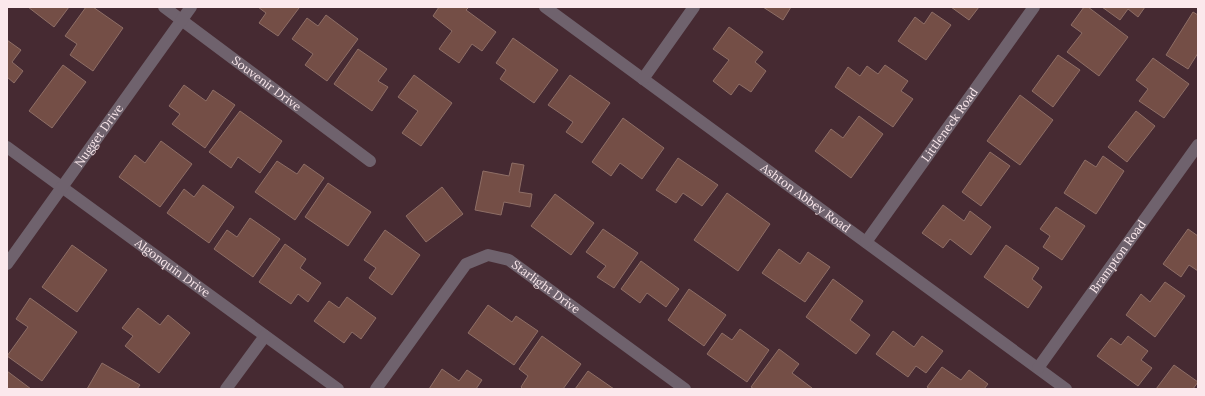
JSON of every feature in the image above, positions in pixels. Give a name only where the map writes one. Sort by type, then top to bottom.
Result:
[{"type":"street","name":"Souvenir Drive","points":[[164,7],[370,161]]},
{"type":"street","name":"Nugget Drive","points":[[7,264],[191,7]]},
{"type":"street","name":"Ashton Abbey Road","points":[[544,7],[1066,389]]},
{"type":"street","points":[[643,79],[694,7]]},
{"type":"street","name":"Littleneck Road","points":[[866,242],[1034,7]]},
{"type":"street","name":"Brampton Road","points":[[1038,368],[1198,145]]},
{"type":"street","name":"Algonquin Drive","points":[[7,147],[338,389]]},
{"type":"street","name":"Starlight Drive","points":[[376,389],[466,264],[488,255],[509,260],[685,389]]},
{"type":"street","points":[[226,389],[265,336]]},
{"type":"building","points":[[28,7],[69,7],[54,27]]},
{"type":"building","points":[[86,7],[93,7],[123,28],[93,71],[70,55],[77,44],[65,36]]},
{"type":"building","points":[[258,7],[299,8],[278,36],[259,23],[266,13]]},
{"type":"building","points":[[439,7],[469,7],[466,10],[496,32],[482,51],[472,44],[459,63],[439,49],[452,31],[433,16]]},
{"type":"building","points":[[763,7],[791,7],[783,20]]},
{"type":"building","points":[[951,7],[979,7],[969,20]]},
{"type":"building","points":[[1084,7],[1088,7],[1128,37],[1099,76],[1067,52],[1082,33],[1071,25]]},
{"type":"building","points":[[1102,7],[1145,7],[1138,17],[1128,9],[1120,20]]},
{"type":"building","points":[[932,12],[951,25],[926,60],[898,41],[915,17],[924,24]]},
{"type":"building","points":[[1193,12],[1198,15],[1198,53],[1188,69],[1166,55]]},
{"type":"building","points":[[326,15],[358,39],[327,81],[305,65],[313,54],[292,39],[307,18],[318,26]]},
{"type":"building","points":[[729,27],[763,52],[755,62],[766,71],[751,92],[739,84],[731,95],[713,81],[729,60],[713,49]]},
{"type":"building","points":[[513,38],[558,70],[534,103],[500,79],[506,70],[496,63]]},
{"type":"building","points":[[7,40],[21,50],[12,62],[23,71],[14,83],[7,77]]},
{"type":"building","points":[[358,49],[387,69],[378,81],[388,87],[372,111],[334,84]]},
{"type":"building","points":[[1058,55],[1080,70],[1053,107],[1032,91]]},
{"type":"building","points":[[1153,58],[1189,84],[1164,118],[1139,101],[1148,89],[1136,80]]},
{"type":"building","points":[[63,65],[86,82],[52,128],[29,111]]},
{"type":"building","points":[[885,65],[908,81],[901,91],[913,99],[893,127],[835,87],[848,67],[860,76],[867,66],[878,74]]},
{"type":"building","points":[[414,75],[452,103],[421,146],[402,133],[418,111],[398,97]]},
{"type":"building","points":[[570,75],[610,103],[582,143],[566,132],[573,122],[548,105]]},
{"type":"building","points":[[184,85],[206,101],[213,90],[235,105],[205,148],[172,124],[180,114],[169,106]]},
{"type":"building","points":[[1020,95],[1053,120],[1020,165],[987,141]]},
{"type":"building","points":[[240,111],[282,141],[260,173],[238,157],[231,168],[209,152]]},
{"type":"building","points":[[1136,111],[1155,126],[1127,162],[1108,147]]},
{"type":"building","points":[[859,116],[883,134],[851,178],[815,151],[831,129],[843,138]]},
{"type":"building","points":[[623,118],[664,148],[642,179],[620,163],[611,176],[592,162]]},
{"type":"building","points":[[161,141],[192,164],[160,207],[119,177],[135,155],[145,163]]},
{"type":"building","points":[[990,152],[1010,166],[981,206],[962,192]]},
{"type":"building","points":[[1103,156],[1124,171],[1096,214],[1064,193],[1085,160],[1096,167]]},
{"type":"building","points":[[678,158],[718,185],[702,206],[683,193],[676,203],[656,190]]},
{"type":"building","points":[[277,161],[297,174],[304,164],[324,178],[295,220],[255,192]]},
{"type":"building","points":[[512,163],[524,165],[519,192],[532,194],[530,207],[504,202],[501,215],[475,210],[483,171],[509,176]]},
{"type":"building","points":[[328,183],[371,212],[348,246],[305,217]]},
{"type":"building","points":[[203,185],[234,207],[209,243],[167,213],[184,189],[194,197]]},
{"type":"building","points":[[442,187],[463,214],[426,242],[406,216]]},
{"type":"building","points":[[727,193],[770,224],[738,271],[694,240]]},
{"type":"building","points":[[555,194],[594,223],[571,255],[531,226]]},
{"type":"building","points":[[943,205],[964,221],[970,211],[991,227],[971,255],[950,239],[943,248],[922,233]]},
{"type":"building","points":[[1056,207],[1085,226],[1062,260],[1043,247],[1050,236],[1040,229]]},
{"type":"building","points":[[250,218],[280,239],[253,277],[214,249],[227,230],[237,237]]},
{"type":"building","points":[[603,229],[638,253],[614,288],[597,277],[606,266],[586,252]]},
{"type":"building","points":[[1188,229],[1198,236],[1198,271],[1189,265],[1181,277],[1163,264]]},
{"type":"building","points":[[385,230],[420,255],[392,295],[369,278],[376,268],[364,260]]},
{"type":"building","points":[[285,244],[306,259],[300,268],[321,283],[308,302],[298,294],[291,304],[259,282]]},
{"type":"building","points":[[72,245],[107,270],[77,312],[42,287]]},
{"type":"building","points":[[1006,245],[1039,268],[1032,279],[1042,287],[1028,308],[984,277]]},
{"type":"building","points":[[779,249],[800,264],[808,252],[830,267],[805,302],[762,273]]},
{"type":"building","points":[[641,261],[679,289],[666,307],[647,293],[640,303],[621,289]]},
{"type":"building","points":[[833,279],[863,301],[850,320],[870,335],[856,354],[806,317]]},
{"type":"building","points":[[1165,282],[1185,296],[1155,337],[1126,315],[1141,294],[1150,302]]},
{"type":"building","points":[[689,289],[726,315],[704,346],[668,320]]},
{"type":"building","points":[[347,297],[376,318],[361,339],[352,332],[344,343],[314,321],[329,301],[339,308]]},
{"type":"building","points":[[30,298],[77,332],[42,381],[7,356],[28,327],[16,319]]},
{"type":"building","points":[[488,305],[512,322],[516,316],[538,331],[514,365],[468,333]]},
{"type":"building","points":[[138,308],[160,325],[168,315],[190,333],[159,373],[125,346],[133,336],[122,328]]},
{"type":"building","points":[[740,329],[769,350],[747,382],[707,354],[722,333],[732,340]]},
{"type":"building","points":[[893,331],[914,347],[922,336],[943,351],[926,373],[916,366],[908,377],[876,354]]},
{"type":"building","points":[[542,336],[581,364],[563,389],[523,389],[521,387],[528,376],[519,369]]},
{"type":"building","points":[[1128,336],[1148,351],[1141,360],[1152,368],[1138,386],[1097,356],[1111,338],[1121,345]]},
{"type":"building","points":[[779,349],[799,364],[792,373],[812,389],[754,389],[751,387]]},
{"type":"building","points":[[102,363],[140,385],[137,389],[87,389]]},
{"type":"building","points":[[1174,365],[1198,382],[1193,389],[1156,389]]},
{"type":"building","points":[[942,367],[961,380],[969,370],[988,384],[984,389],[930,389],[927,387]]},
{"type":"building","points":[[442,369],[459,381],[467,370],[482,380],[476,389],[429,389]]},
{"type":"building","points":[[7,371],[31,389],[7,389]]},
{"type":"building","points":[[588,371],[614,389],[575,389]]}]
